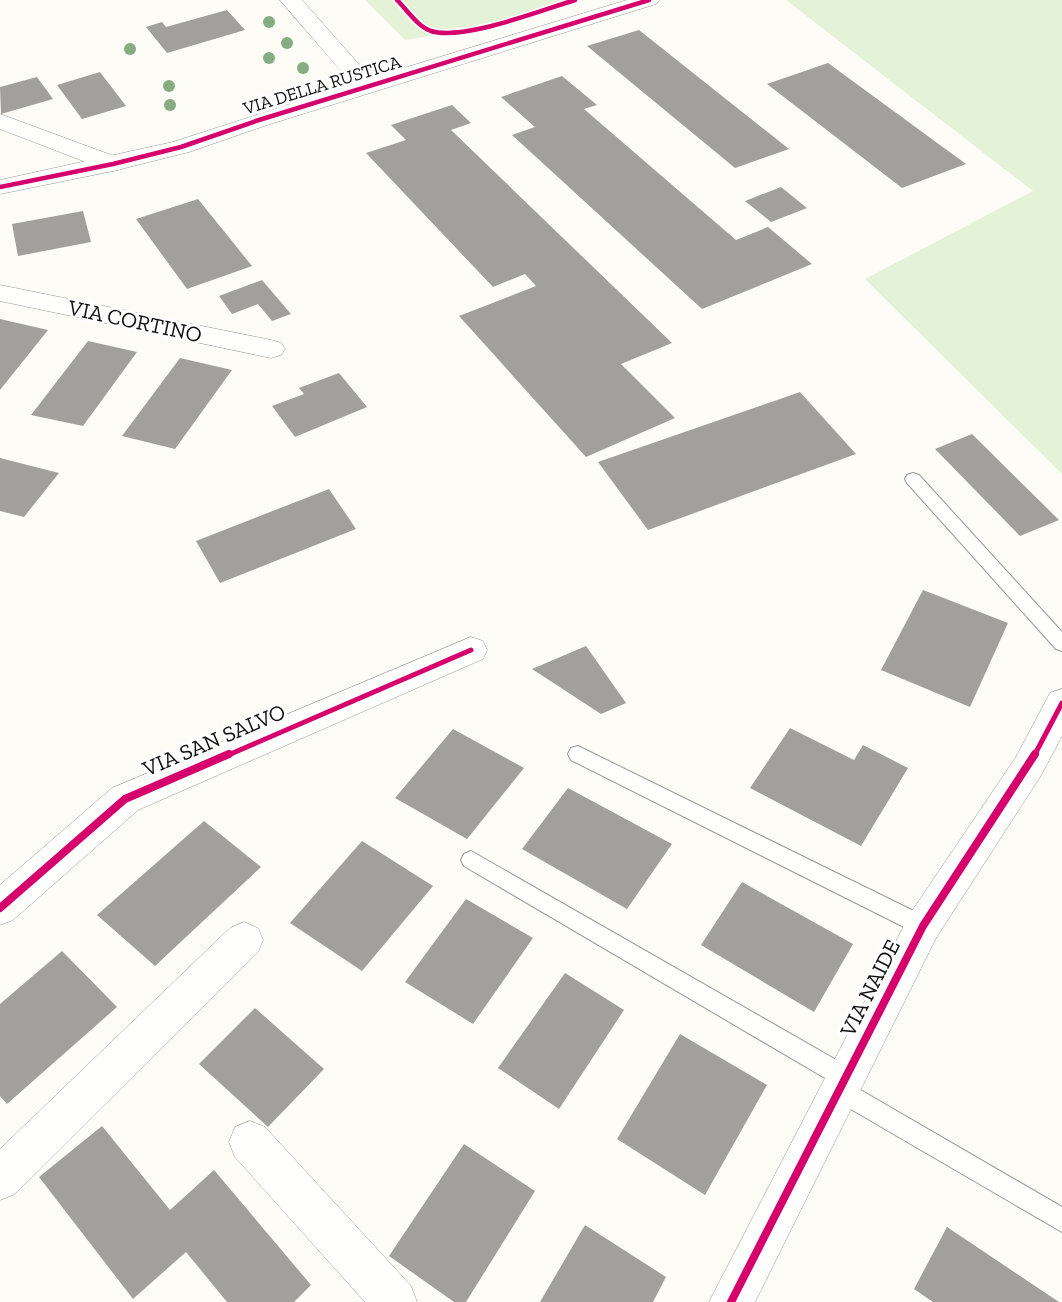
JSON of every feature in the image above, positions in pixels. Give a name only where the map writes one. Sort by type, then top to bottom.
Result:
[{"type":"street","points":[[291,0],[366,87]]},
{"type":"street","name":"VIA DELLA RUSTICA","points":[[0,187],[113,164],[181,147],[259,120],[649,0]]},
{"type":"street","points":[[0,121],[113,164]]},
{"type":"street","name":"VIA CORTINO","points":[[0,293],[271,349]]},
{"type":"street","name":"VIA SAN SALVO","points":[[0,908],[125,799],[471,650]]},
{"type":"street","name":"VIA NAIDE","points":[[731,1302],[923,926],[1028,767],[1062,703]]},
{"type":"street","points":[[0,1179],[244,940]]},
{"type":"street","points":[[250,1142],[395,1302]]},
{"type":"lane","points":[[913,479],[1062,644]]},
{"type":"lane","points":[[578,754],[923,926]]},
{"type":"lane","points":[[471,860],[841,1083],[1062,1220]]},
{"type":"green space","points":[[365,0],[575,0],[467,30],[405,40]]},
{"type":"green space","points":[[786,0],[1062,0],[1062,474],[865,279],[1033,191]]},
{"type":"building","points":[[227,10],[245,30],[167,53],[146,27],[162,22],[166,27]]},
{"type":"building","points":[[639,30],[789,149],[735,168],[587,46]]},
{"type":"building","points":[[828,63],[966,164],[902,188],[767,84]]},
{"type":"building","points":[[100,72],[126,106],[82,119],[57,85]]},
{"type":"building","points":[[562,76],[597,105],[584,109],[736,240],[768,227],[812,264],[702,309],[512,135],[535,127],[501,97]]},
{"type":"building","points":[[37,77],[53,99],[1,114],[0,87]]},
{"type":"building","points":[[452,105],[471,123],[451,130],[672,343],[621,364],[675,418],[586,457],[459,316],[536,286],[525,274],[493,287],[366,153],[406,140],[391,125]]},
{"type":"building","points":[[781,187],[807,208],[771,222],[745,201]]},
{"type":"building","points":[[198,199],[252,266],[187,289],[136,219]]},
{"type":"building","points":[[83,211],[91,242],[18,256],[12,224]]},
{"type":"building","points":[[262,280],[291,314],[272,321],[258,304],[232,314],[219,296]]},
{"type":"building","points":[[0,319],[48,330],[0,390]]},
{"type":"building","points":[[88,341],[137,352],[83,426],[31,415]]},
{"type":"building","points":[[180,358],[232,370],[175,449],[122,436]]},
{"type":"building","points":[[339,373],[367,407],[295,437],[272,406],[304,394],[299,388]]},
{"type":"building","points":[[800,392],[856,454],[648,530],[598,462]]},
{"type":"building","points":[[972,434],[1059,520],[1020,536],[935,449]]},
{"type":"building","points":[[0,458],[59,473],[24,517],[0,511]]},
{"type":"building","points":[[329,489],[356,529],[220,583],[196,541]]},
{"type":"building","points":[[923,590],[1008,623],[970,707],[881,670]]},
{"type":"building","points":[[586,646],[626,703],[601,714],[532,669]]},
{"type":"building","points":[[790,728],[854,760],[863,745],[908,768],[861,846],[750,788]]},
{"type":"building","points":[[453,729],[524,768],[467,839],[395,798]]},
{"type":"building","points":[[568,788],[672,844],[627,909],[522,849]]},
{"type":"building","points":[[204,821],[261,867],[155,966],[97,915]]},
{"type":"building","points":[[362,841],[433,886],[362,971],[290,923]]},
{"type":"building","points":[[742,882],[853,944],[814,1012],[701,945]]},
{"type":"building","points":[[466,899],[533,938],[473,1024],[405,982]]},
{"type":"building","points":[[62,951],[117,1007],[7,1104],[0,1096],[0,1004]]},
{"type":"building","points":[[565,973],[624,1010],[559,1109],[498,1068]]},
{"type":"building","points":[[255,1008],[324,1069],[268,1127],[199,1064]]},
{"type":"building","points":[[680,1034],[767,1085],[705,1195],[617,1139]]},
{"type":"building","points":[[102,1126],[170,1210],[214,1170],[311,1285],[294,1302],[227,1302],[186,1252],[133,1299],[39,1177]]},
{"type":"building","points":[[464,1144],[535,1191],[466,1302],[454,1302],[389,1256]]},
{"type":"building","points":[[585,1225],[666,1277],[653,1302],[540,1302]]},
{"type":"building","points":[[947,1227],[1059,1302],[933,1302],[914,1289]]},
{"type":"cycle path","points":[[397,0],[422,25],[432,31],[445,33],[481,28],[575,0]]},
{"type":"cycle path","points":[[0,187],[113,164],[181,147],[259,120],[649,0]]},
{"type":"cycle path","points":[[0,908],[125,799],[471,650]]},
{"type":"cycle path","points":[[731,1302],[923,926],[1028,767],[1062,703]]}]
